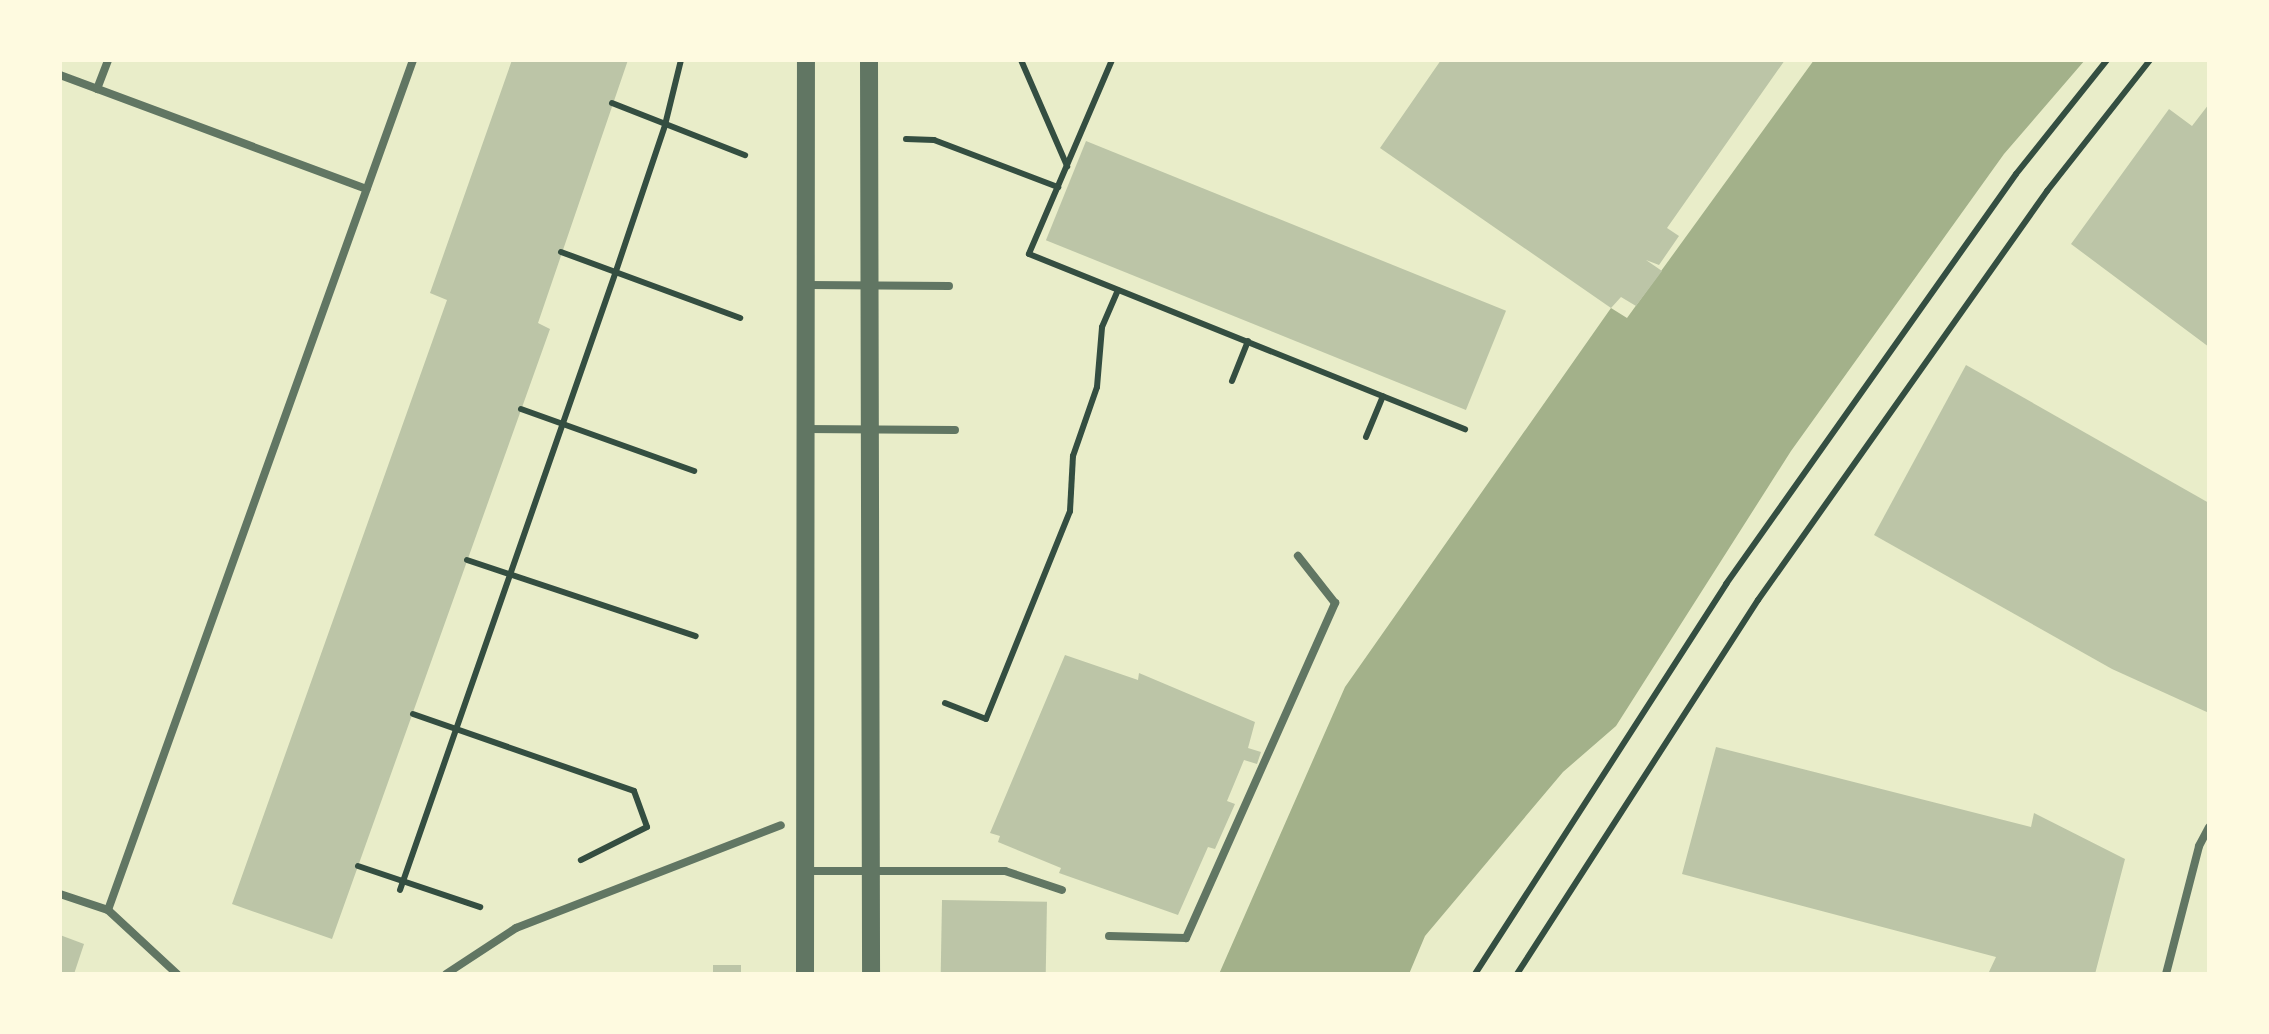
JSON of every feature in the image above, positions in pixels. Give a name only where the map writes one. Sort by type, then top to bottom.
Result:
[{"type":"street","points":[[806,60],[806,974]]},
{"type":"street","points":[[870,60],[871,974]]},
{"type":"lane","points":[[97,89],[108,60]]},
{"type":"lane","points":[[108,910],[413,60]]},
{"type":"lane","points":[[60,75],[366,189]]},
{"type":"lane","points":[[805,285],[949,286]]},
{"type":"lane","points":[[804,428],[955,430]]},
{"type":"lane","points":[[1110,936],[1186,938],[1335,604],[1298,556]]},
{"type":"lane","points":[[446,974],[516,928],[781,824]]},
{"type":"lane","points":[[2166,974],[2199,846],[2209,827]]},
{"type":"lane","points":[[804,871],[1004,871],[1062,890]]},
{"type":"lane","points":[[60,894],[108,910],[178,974]]},
{"type":"path","points":[[400,890],[615,274],[665,124],[681,60]]},
{"type":"path","points":[[1021,60],[1068,167]]},
{"type":"path","points":[[1112,60],[1029,254],[1465,429]]},
{"type":"path","points":[[1475,974],[1726,584],[2016,174],[2107,60]]},
{"type":"path","points":[[1517,974],[1758,600],[2046,191],[2150,60]]},
{"type":"path","points":[[612,103],[745,155]]},
{"type":"path","points":[[870,139],[934,140],[1058,187]]},
{"type":"path","points":[[561,252],[740,318]]},
{"type":"path","points":[[944,703],[986,719],[1070,511],[1073,456],[1097,386],[1102,327],[1118,290]]},
{"type":"path","points":[[1232,381],[1248,342]]},
{"type":"path","points":[[1366,437],[1382,396]]},
{"type":"path","points":[[521,409],[694,472]]},
{"type":"path","points":[[467,560],[696,636]]},
{"type":"path","points":[[413,714],[634,791],[647,827],[566,868]]},
{"type":"path","points":[[358,866],[485,908]]},
{"type":"shaded area","points":[[1814,60],[2085,60],[2004,154],[1791,451],[1616,726],[1563,772],[1425,936],[1409,974],[1219,974],[1345,687],[1611,308],[1627,318]]},
{"type":"building","points":[[512,60],[628,60],[538,323],[550,329],[332,939],[232,904],[447,300],[430,293]]},
{"type":"building","points":[[1441,60],[1785,60],[1667,228],[1679,236],[1659,265],[1646,260],[1662,271],[1636,306],[1621,297],[1611,308],[1380,148]]},
{"type":"building","points":[[2209,104],[2209,347],[2071,244],[2169,109],[2192,126]]},
{"type":"building","points":[[1086,141],[1506,311],[1466,410],[1046,240]]},
{"type":"building","points":[[1966,365],[2209,503],[2209,713],[2112,669],[1874,535]]},
{"type":"building","points":[[1065,655],[1138,680],[1139,673],[1255,722],[1248,748],[1261,752],[1257,764],[1244,760],[1227,801],[1235,804],[1215,849],[1208,847],[1178,915],[1059,873],[1061,868],[998,842],[1000,836],[990,833]]},
{"type":"building","points":[[1716,747],[2031,827],[2034,813],[2125,859],[2095,974],[1988,974],[1996,957],[1682,874]]},
{"type":"building","points":[[942,900],[1047,902],[1046,974],[941,974]]},
{"type":"building","points":[[60,935],[84,944],[74,974],[60,974]]},
{"type":"building","points":[[713,965],[741,965],[741,974],[713,974]]}]
